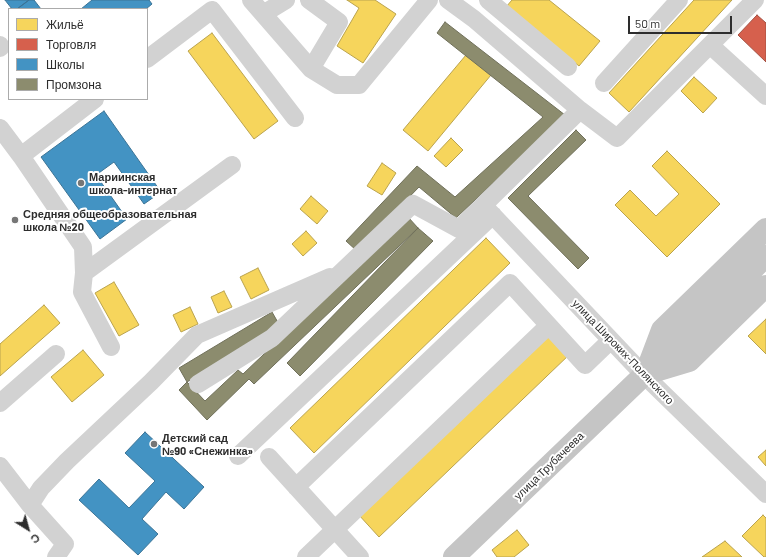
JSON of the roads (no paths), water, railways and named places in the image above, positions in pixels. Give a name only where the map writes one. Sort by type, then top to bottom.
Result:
[{"type":"main road","name":"улица Трубачеева","points":[[644,375],[662,330],[766,229]]},
{"type":"main road","name":"улица Трубачеева","points":[[454,557],[766,256]]},
{"type":"main road","name":"улица Трубачеева","points":[[644,375],[689,361],[766,286]]},
{"type":"street","points":[[251,0],[311,69],[337,85],[359,85],[429,0]]},
{"type":"street","points":[[263,14],[286,0]]},
{"type":"street","points":[[309,0],[339,22],[311,69]]},
{"type":"street","points":[[448,0],[474,19],[580,110],[617,138],[755,0]]},
{"type":"street","points":[[474,19],[488,0],[568,67]]},
{"type":"street","points":[[604,83],[673,2]]},
{"type":"street","points":[[148,58],[212,10],[295,118]]},
{"type":"street","points":[[710,46],[766,96]]},
{"type":"street","points":[[21,156],[94,100]]},
{"type":"street","points":[[238,456],[489,210],[580,110]]},
{"type":"street","points":[[0,128],[21,156],[83,247],[84,273],[82,292],[111,347]]},
{"type":"street","points":[[84,273],[232,165]]},
{"type":"street","points":[[198,384],[272,338],[413,204],[459,229],[489,210]]},
{"type":"street","name":"улица Широких-Полянского","points":[[489,210],[644,375],[766,494]]},
{"type":"street","points":[[30,505],[41,488],[67,461],[151,382],[197,335],[342,272]]},
{"type":"street","points":[[296,487],[510,284],[585,365],[611,340]]},
{"type":"street","points":[[306,557],[548,326]]},
{"type":"street","points":[[0,403],[56,354]]},
{"type":"street","points":[[269,457],[360,557]]},
{"type":"street","points":[[0,466],[30,505],[65,544],[56,557]]},
{"type":"place","name":"Мариинская школа-интернат","points":[[81,183]]},
{"type":"place","name":"Средняя общеобразовательная школа №20","points":[[15,220]]},
{"type":"place","name":"Детский сад №90 «Снежинка»","points":[[154,444]]}]
